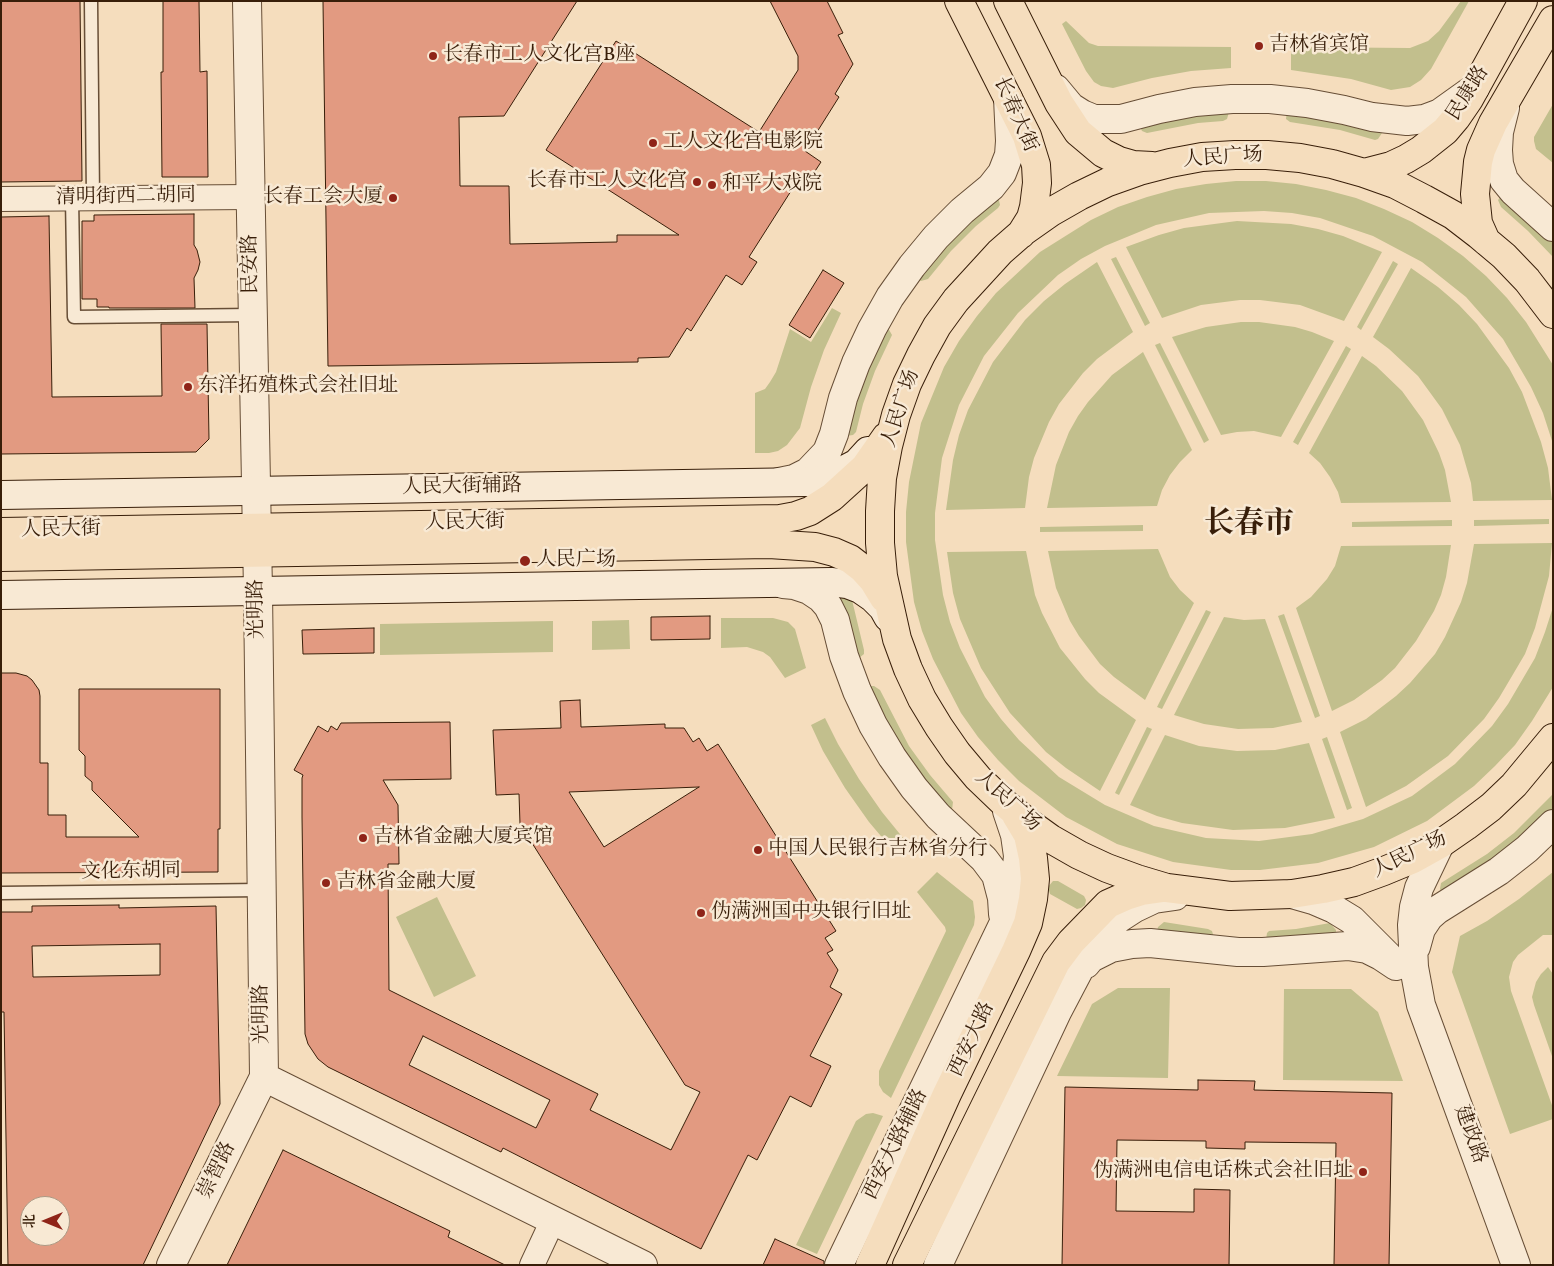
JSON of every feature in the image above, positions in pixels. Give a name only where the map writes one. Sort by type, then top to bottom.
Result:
[{"type":"main road","name":"长春大街","points":[[959,1],[1027,136],[1036,165],[1034,207],[1031,218],[1021,234]]},
{"type":"main road","points":[[1008,1],[1059,103],[1078,132],[1103,153],[1119,161],[1133,165],[1161,166]]},
{"type":"main road","name":"民康路","points":[[1364,173],[1391,166],[1421,150],[1435,140],[1456,118],[1475,88],[1523,1]]},
{"type":"main road","name":"民康路","points":[[1486,241],[1478,223],[1476,210],[1475,194],[1478,162],[1487,135],[1553,20]]},
{"type":"main road","name":"人民广场","points":[[1553,314],[1527,280],[1504,256],[1453,215],[1395,184],[1364,173],[1300,158],[1267,155],[1202,157],[1139,171],[1108,182],[1051,212],[1000,252],[956,300],[921,354],[907,384],[894,421],[882,478],[880,510],[880,551],[891,617],[908,670],[922,699],[939,727],[957,754],[1007,806],[1051,840],[1107,868],[1167,888],[1230,896],[1292,894],[1323,890],[1354,882],[1384,872],[1440,844],[1466,826],[1503,796],[1535,762],[1553,738]]},
{"type":"main road","name":"人民大街","points":[[1,557],[257,540],[788,517],[820,506],[850,482],[865,467],[894,421]]},
{"type":"main road","name":"人民大街","points":[[1,532],[257,540],[800,545],[834,552],[850,559],[863,569],[873,580],[891,617]]},
{"type":"main road","name":"西安大路","points":[[870,1265],[947,1094],[1028,923],[1034,900],[1033,858],[1028,836],[1007,806]]},
{"type":"main road","name":"西安大路","points":[[907,1265],[1056,962],[1071,942],[1108,904],[1142,891],[1167,888]]},
{"type":"street","name":"民安路","points":[[247,1],[257,540]]},
{"type":"street","points":[[1049,81],[1072,107],[1082,114],[1094,119],[1106,120],[1120,119],[1195,102],[1232,99],[1270,99],[1308,103],[1372,117],[1407,121],[1424,119],[1440,113],[1475,88]]},
{"type":"street","points":[[772,483],[794,479],[808,472],[827,452],[856,363],[890,297],[936,237],[962,211],[991,187],[1002,173],[1010,141],[1008,98]]},
{"type":"street","points":[[1506,101],[1499,132],[1498,150],[1499,164],[1504,180],[1553,227]]},
{"type":"street","name":"清明街西二胡同","points":[[1,199],[250,197]]},
{"type":"street","name":"人民大街辅路","points":[[1,495],[807,482],[822,480],[857,462],[894,421]]},
{"type":"street","name":"光明路","points":[[257,540],[264,1077]]},
{"type":"street","points":[[772,582],[794,585],[810,590],[828,606],[835,620],[844,656],[857,691],[873,725],[892,757],[914,788],[938,816],[984,860],[996,876],[1002,898],[1003,920],[997,940]]},
{"type":"street","points":[[1,595],[831,582],[847,584],[860,589],[873,598],[891,617]]},
{"type":"street","name":"西安大路辅路","points":[[839,1265],[1009,912],[1014,896],[1018,856],[1007,806]]},
{"type":"street","points":[[1405,964],[1416,944],[1421,929],[1437,910],[1499,871],[1527,849],[1553,824]]},
{"type":"street","points":[[1405,964],[1419,888],[1440,844]]},
{"type":"street","points":[[938,1265],[1057,1012],[1089,951],[1118,919],[1135,908],[1154,900],[1198,893]]},
{"type":"street","name":"建政路","points":[[1292,894],[1313,900],[1352,920],[1371,938],[1405,964],[1516,1265]]},
{"type":"street","points":[[1077,974],[1091,958],[1111,948],[1150,943],[1227,952],[1348,946],[1367,949],[1405,964]]},
{"type":"street","points":[[264,1077],[643,1265]]},
{"type":"street","name":"崇智路","points":[[172,1265],[264,1077]]},
{"type":"street","points":[[532,1265],[553,1220]]},
{"type":"lane","points":[[91,1],[83,198],[74,317],[253,315]]},
{"type":"lane","name":"文化东胡同","points":[[1,894],[261,890]]},
{"type":"shaded area","points":[[1461,1],[1469,1],[1431,69],[1421,80],[1410,87],[1391,90],[1351,79],[1291,70],[1291,47],[1410,48],[1428,41],[1439,31]]},
{"type":"shaded area","points":[[1066,21],[1089,43],[1098,46],[1231,47],[1231,68],[1191,71],[1113,88],[1101,86],[1094,82],[1086,71],[1062,24]]},
{"type":"shaded area","points":[[1553,104],[1553,163],[1536,149],[1534,137]]},
{"type":"shaded area","points":[[1287,110],[1382,129],[1382,133],[1375,140],[1340,130],[1290,122],[1286,119]]},
{"type":"shaded area","points":[[1229,112],[1227,119],[1223,121],[1198,123],[1147,133],[1142,131],[1140,127],[1142,119]]},
{"type":"shaded area","points":[[1236,181],[1296,184],[1356,198],[1412,222],[1463,256],[1507,298],[1526,322],[1553,365],[1553,444],[1543,413],[1531,387],[1503,339],[1466,297],[1422,262],[1373,236],[1320,218],[1264,211],[1209,213],[1156,225],[1105,246],[1081,259],[1058,275],[1018,313],[984,356],[959,405],[942,458],[935,513],[935,540],[943,595],[950,622],[960,648],[985,697],[1019,740],[1059,777],[1105,805],[1154,826],[1206,838],[1259,841],[1312,834],[1363,819],[1412,796],[1455,764],[1492,726],[1508,704],[1535,658],[1553,607],[1553,687],[1515,745],[1474,786],[1427,821],[1374,847],[1318,863],[1260,870],[1231,870],[1173,862],[1117,844],[1066,817],[1019,781],[978,737],[961,713],[933,659],[922,631],[914,602],[906,542],[909,482],[921,423],[944,367],[959,341],[996,293],[1040,252],[1091,220],[1118,207],[1176,189]]},
{"type":"shaded area","points":[[1503,194],[1553,236],[1553,257],[1501,207],[1498,200]]},
{"type":"shaded area","points":[[998,196],[1000,205],[998,208],[976,226],[951,251],[928,279],[921,281],[918,279],[916,269]]},
{"type":"shaded area","points":[[1237,221],[1291,224],[1318,229],[1343,236],[1382,252],[1344,321],[1300,305],[1260,300],[1240,300],[1201,305],[1162,318],[1126,247],[1184,228]]},
{"type":"shaded area","points":[[1116,257],[1150,323],[1145,326],[1111,259]]},
{"type":"shaded area","points":[[1393,261],[1398,264],[1361,330],[1357,327]]},
{"type":"shaded area","points":[[1097,262],[1133,332],[1097,359],[1083,373],[1059,404],[1049,422],[1034,458],[1029,477],[1025,508],[946,510],[953,460],[959,435],[968,410],[993,362],[1025,320],[1044,301]]},
{"type":"shaded area","points":[[1411,268],[1459,305],[1477,324],[1509,368],[1522,392],[1541,442],[1548,468],[1552,500],[1473,501],[1471,483],[1460,445],[1442,409],[1418,376],[1373,337]]},
{"type":"shaded area","points":[[832,308],[841,313],[824,350],[811,387],[800,428],[787,445],[778,451],[755,453],[755,393],[765,389],[776,372],[790,329],[811,342]]},
{"type":"shaded area","points":[[1241,322],[1259,322],[1295,327],[1334,341],[1281,437],[1254,431],[1221,435],[1172,337],[1206,327]]},
{"type":"shaded area","points":[[888,328],[892,335],[875,371],[863,404],[856,432],[853,435],[846,436],[849,400]]},
{"type":"shaded area","points":[[1160,343],[1209,440],[1204,443],[1155,345]]},
{"type":"shaded area","points":[[1346,346],[1351,349],[1298,445],[1293,442]]},
{"type":"shaded area","points":[[1143,352],[1192,450],[1170,475],[1162,490],[1157,506],[1047,508],[1056,465],[1069,432],[1078,416],[1112,375]]},
{"type":"shaded area","points":[[1362,356],[1376,366],[1402,391],[1423,420],[1445,470],[1451,502],[1341,503],[1338,492],[1330,477],[1320,463],[1309,453]]},
{"type":"shaded area","points":[[1549,519],[1549,524],[1474,526],[1474,520]]},
{"type":"shaded area","points":[[1452,520],[1452,526],[1352,527],[1352,522]]},
{"type":"shaded area","points":[[1143,525],[1143,531],[1040,532],[1040,527]]},
{"type":"shaded area","points":[[1552,543],[1549,576],[1535,628],[1525,654],[1499,698],[1484,719],[1448,756],[1406,786],[1366,807],[1340,732],[1366,719],[1396,696],[1435,654],[1461,602],[1467,583],[1474,544]]},
{"type":"shaded area","points":[[1451,545],[1441,595],[1416,641],[1395,668],[1382,680],[1354,700],[1332,711],[1296,608],[1311,597],[1327,579],[1335,566],[1341,546]]},
{"type":"shaded area","points":[[1158,549],[1170,577],[1194,603],[1145,700],[1100,664],[1079,636],[1070,621],[1056,588],[1048,551]]},
{"type":"shaded area","points":[[1026,551],[1035,595],[1060,648],[1099,693],[1136,720],[1100,791],[1046,752],[1010,713],[981,668],[960,619],[953,593],[947,552]]},
{"type":"shaded area","points":[[844,596],[852,600],[864,650],[864,654],[859,658],[837,602]]},
{"type":"shaded area","points":[[1206,610],[1211,612],[1162,709],[1157,707]]},
{"type":"shaded area","points":[[1284,614],[1320,716],[1315,718],[1278,616]]},
{"type":"shaded area","points":[[1224,617],[1244,620],[1265,619],[1302,722],[1273,728],[1238,729],[1204,724],[1174,715]]},
{"type":"shaded area","points":[[721,618],[773,618],[788,622],[795,629],[806,668],[785,678],[770,657],[763,652],[747,647],[721,648]]},
{"type":"shaded area","points":[[629,620],[630,649],[592,650],[592,621]]},
{"type":"shaded area","points":[[553,621],[553,652],[380,655],[380,624]]},
{"type":"shaded area","points":[[870,686],[880,690],[909,746],[953,802],[952,810],[918,784],[867,689]]},
{"type":"shaded area","points":[[825,718],[859,779],[908,844],[897,855],[869,822],[845,788],[823,751],[811,725]]},
{"type":"shaded area","points":[[1147,727],[1152,729],[1119,795],[1115,793]]},
{"type":"shaded area","points":[[1165,735],[1199,746],[1237,751],[1275,750],[1309,743],[1335,818],[1285,828],[1233,830],[1182,823],[1157,816],[1130,805]]},
{"type":"shaded area","points":[[1327,737],[1352,808],[1347,810],[1322,739]]},
{"type":"shaded area","points":[[1553,794],[1553,816],[1523,844],[1441,892],[1441,883],[1487,854],[1514,833]]},
{"type":"shaded area","points":[[937,872],[973,901],[974,925],[891,1098],[883,1092],[879,1085],[879,1071],[946,931],[945,927],[917,892]]},
{"type":"shaded area","points":[[1553,872],[1553,935],[1543,935],[1518,955],[1513,962],[1509,977],[1511,991],[1553,1108],[1553,1119],[1510,1134],[1452,972],[1460,936],[1487,921],[1519,899]]},
{"type":"shaded area","points":[[1053,881],[1058,881],[1084,896],[1086,900],[1085,905],[1077,909],[1050,894],[1048,887]]},
{"type":"shaded area","points":[[437,897],[476,976],[434,997],[396,917]]},
{"type":"shaded area","points":[[1164,922],[1208,929],[1212,931],[1214,938],[1157,931],[1158,927]]},
{"type":"shaded area","points":[[1330,923],[1336,930],[1336,934],[1266,940],[1269,931],[1296,929]]},
{"type":"shaded area","points":[[1548,967],[1553,974],[1553,1059],[1532,997],[1536,982]]},
{"type":"shaded area","points":[[1118,988],[1170,988],[1168,1078],[1057,1076],[1092,1004]]},
{"type":"shaded area","points":[[1284,989],[1351,989],[1378,1012],[1403,1081],[1283,1080]]},
{"type":"shaded area","points":[[873,1113],[883,1116],[817,1254],[796,1245],[856,1121],[866,1114]]},
{"type":"building","points":[[1,1],[80,1],[82,181],[1,182]]},
{"type":"building","points":[[163,1],[199,1],[200,72],[207,71],[208,177],[162,177],[161,72],[163,72]]},
{"type":"building","points":[[323,1],[577,1],[504,116],[459,117],[460,186],[509,186],[510,244],[617,242],[617,235],[679,235],[546,150],[616,41],[759,132],[798,70],[798,56],[770,1],[827,1],[843,33],[838,35],[853,64],[835,94],[839,97],[805,151],[821,162],[806,185],[798,180],[749,257],[757,262],[742,285],[726,275],[691,331],[687,328],[669,357],[638,358],[638,362],[328,366]]},
{"type":"building","points":[[194,214],[194,245],[200,262],[194,278],[195,308],[109,308],[97,307],[97,299],[82,299],[82,221],[94,221],[94,215]]},
{"type":"building","name":"东洋拓殖株式会社旧址","points":[[49,216],[52,397],[162,396],[161,324],[207,324],[209,439],[196,452],[1,454],[1,217]]},
{"type":"building","points":[[823,270],[844,283],[810,338],[789,325]]},
{"type":"building","points":[[1240,517],[1258,517],[1258,534],[1240,534]]},
{"type":"building","points":[[710,616],[710,639],[651,640],[651,617]]},
{"type":"building","points":[[374,628],[374,653],[303,654],[302,630]]},
{"type":"building","points":[[1,673],[16,673],[27,676],[39,690],[40,763],[48,763],[48,815],[66,815],[66,837],[139,837],[92,790],[92,782],[85,776],[85,756],[79,750],[79,689],[220,689],[220,829],[218,829],[218,872],[1,873]]},
{"type":"building","points":[[580,700],[581,727],[665,724],[665,728],[684,728],[693,742],[699,738],[707,751],[718,744],[836,931],[825,938],[833,950],[827,953],[838,970],[830,987],[842,994],[810,1056],[831,1066],[811,1107],[790,1096],[757,1160],[748,1155],[701,1249],[503,1148],[501,1152],[328,1067],[318,1059],[308,1044],[305,1034],[303,775],[294,770],[318,726],[328,732],[331,726],[337,730],[341,723],[450,722],[451,779],[383,780],[398,805],[399,864],[388,864],[389,990],[598,1094],[590,1110],[671,1150],[700,1092],[685,1085],[520,824],[519,794],[496,795],[493,730],[561,728],[560,701]],"holes":[[[699,787],[604,847],[569,792]],[[423,1036],[550,1100],[536,1128],[409,1065]]]},
{"type":"building","points":[[119,905],[119,908],[216,906],[220,1104],[143,1265],[8,1265],[4,1012],[1,1012],[1,912],[32,912],[32,906]],"holes":[[[160,944],[160,975],[33,977],[32,946]]]},
{"type":"building","name":"伪满洲电信电话株式会社旧址","points":[[1198,1080],[1255,1081],[1254,1090],[1392,1093],[1389,1265],[1334,1265],[1336,1143],[1245,1142],[1245,1149],[1206,1148],[1206,1141],[1117,1140],[1116,1211],[1194,1212],[1194,1189],[1230,1190],[1229,1265],[1062,1265],[1065,1087],[1198,1090]]},
{"type":"building","points":[[283,1150],[450,1231],[448,1237],[505,1265],[227,1265]]},
{"type":"building","points":[[775,1239],[824,1261],[824,1265],[763,1265]]},
{"type":"place","name":"吉林省宾馆","points":[[1259,46]]},
{"type":"place","name":"长春市工人文化宫B座","points":[[433,56]]},
{"type":"place","name":"工人文化宫电影院","points":[[653,143]]},
{"type":"place","name":"长春市工人文化宫","points":[[697,182]]},
{"type":"place","name":"和平大戏院","points":[[712,185]]},
{"type":"place","name":"长春工会大厦","points":[[393,198]]},
{"type":"place","name":"东洋拓殖株式会社旧址","points":[[188,387]]},
{"type":"place","name":"人民广场","points":[[525,561]]},
{"type":"place","name":"吉林省金融大厦宾馆","points":[[363,838]]},
{"type":"place","name":"中国人民银行吉林省分行","points":[[758,850]]},
{"type":"place","name":"吉林省金融大厦","points":[[326,883]]},
{"type":"place","name":"伪满洲国中央银行旧址","points":[[701,913]]},
{"type":"place","name":"伪满洲电信电话株式会社旧址","points":[[1363,1172]]},
{"type":"district","name":"长春市","points":[[1249,526]]}]
